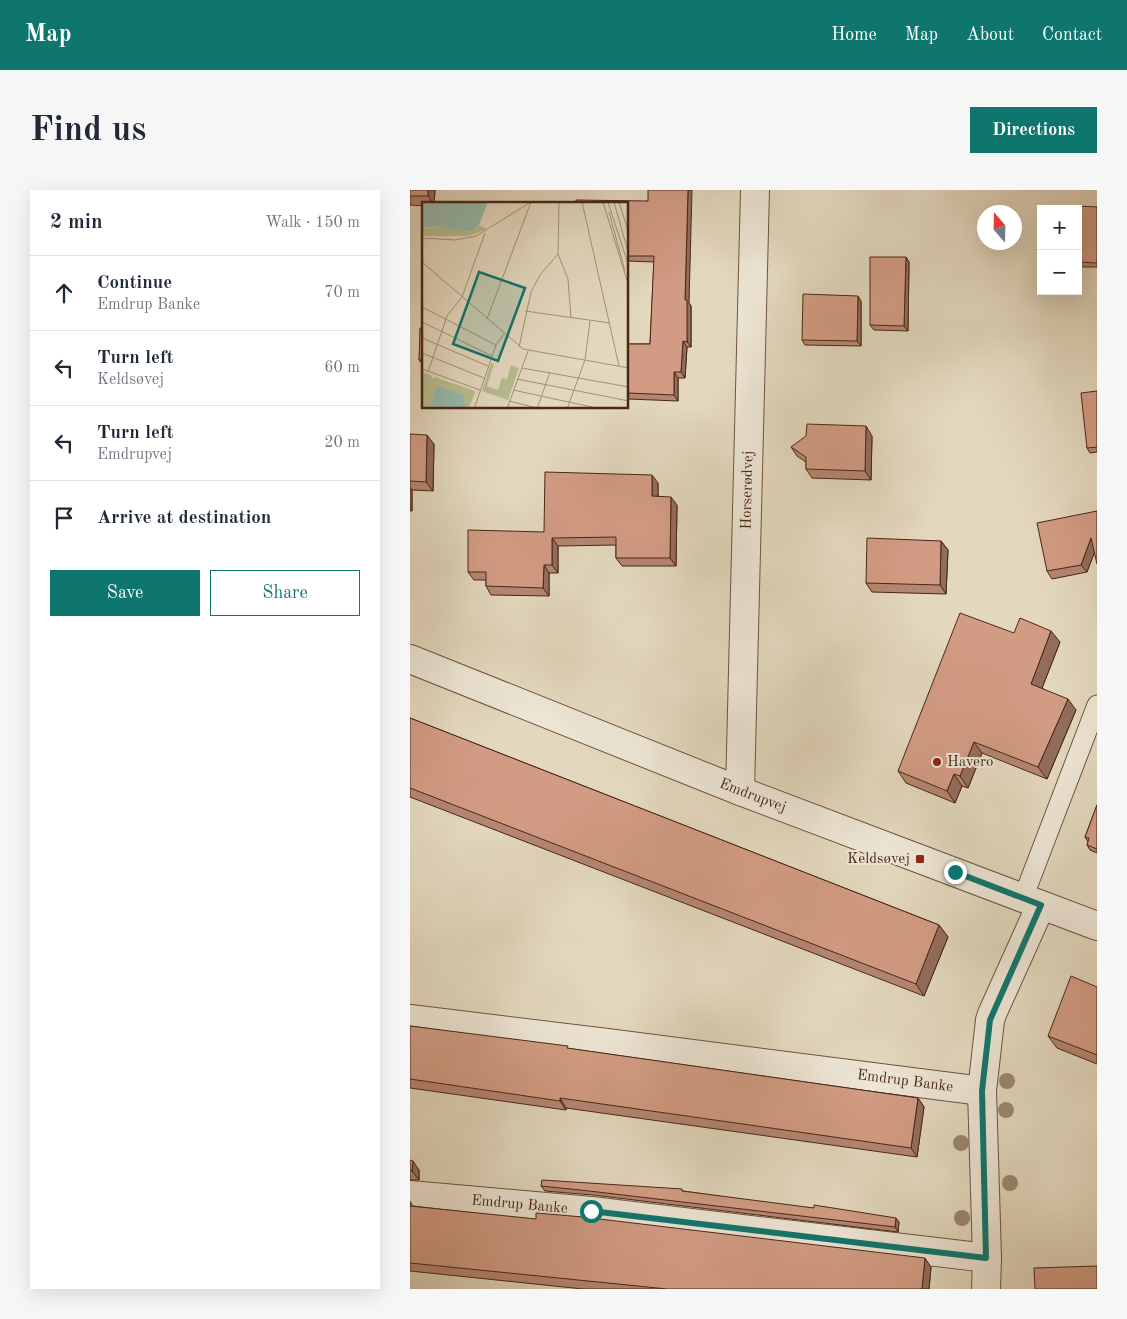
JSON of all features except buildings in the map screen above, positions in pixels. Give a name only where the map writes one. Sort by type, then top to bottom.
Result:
[{"type":"street","name":"Horserødvej","points":[[740,791],[755,190]]},
{"type":"street","name":"Emdrupvej","points":[[410,659],[740,791],[1097,926]]},
{"type":"street","points":[[986,1289],[982,1091],[990,1020],[1032,901]]},
{"type":"street","name":"Emdrup Banke","points":[[410,1020],[982,1091]]},
{"type":"street","name":"Emdrup Banke","points":[[410,1195],[591,1211],[986,1258]]},
{"type":"lane","points":[[1032,901],[1097,705]]},
{"type":"place","name":"Havero","points":[[937,762]]},
{"type":"place","name":"Keldsøvej","points":[[920,859]]},
{"type":"route","points":[[591,1211],[986,1258],[982,1091],[990,1020],[1041,905],[955,872]]}]
